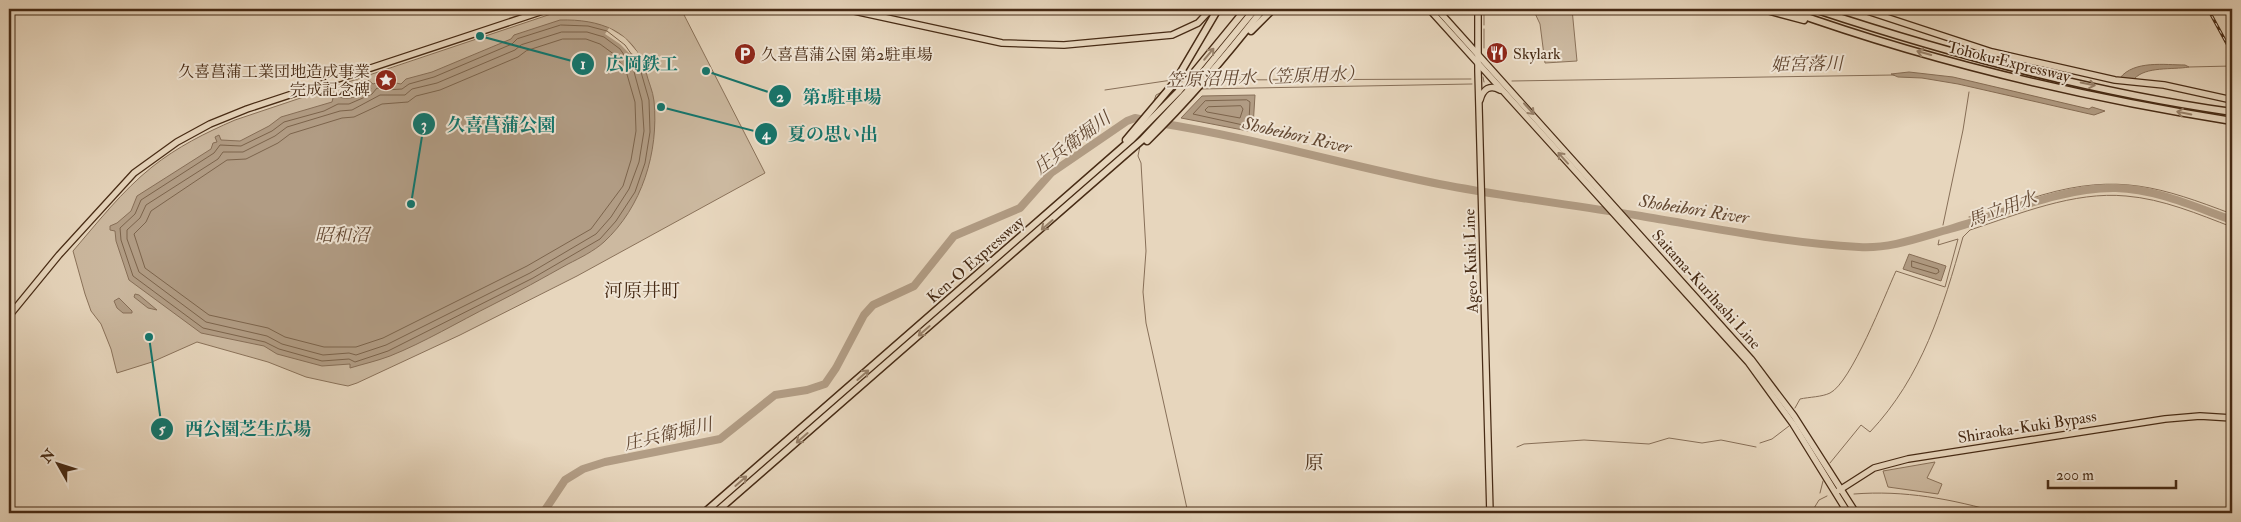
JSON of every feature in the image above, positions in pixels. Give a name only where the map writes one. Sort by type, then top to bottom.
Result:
[{"type":"highway","points":[[1090,177],[1164,97],[1182,72],[1218,9]]},
{"type":"highway","name":"Ken-O Expressway","points":[[704,513],[1132,139],[1178,92],[1246,9]]},
{"type":"highway","name":"Ken-O Expressway","points":[[715,513],[1084,192],[1166,116],[1255,9]]},
{"type":"highway","points":[[1084,192],[1096,187],[1153,135],[1196,90],[1237,43],[1263,9]]},
{"type":"highway","points":[[1237,43],[1273,9]]},
{"type":"highway","points":[[1763,9],[1835,26]]},
{"type":"highway","name":"Tohoku Expressway","points":[[1784,9],[1914,50],[2036,83],[2134,104],[2232,121]]},
{"type":"highway","name":"Tohoku Expressway","points":[[1814,9],[1948,50],[2018,68],[2179,103],[2232,112]]},
{"type":"highway","points":[[1822,9],[1838,17]]},
{"type":"main road","points":[[9,316],[59,255],[134,174],[177,142],[210,124],[247,109],[549,9]]},
{"type":"main road","points":[[845,9],[1002,43],[1064,45],[1172,35],[1198,23],[1211,9]]},
{"type":"main road","name":"Saitama-Kurihashi Line","points":[[1429,9],[1761,379],[1838,491],[1856,513]]},
{"type":"main road","name":"Saitama-Kurihashi Line","points":[[1437,9],[1570,155],[1760,370],[1794,416],[1838,491],[1848,513]]},
{"type":"main road","name":"Ageo-Kuki Line","points":[[1478,9],[1490,513]]},
{"type":"main road","points":[[1861,9],[1992,52],[2115,80],[2164,85],[2232,100]]},
{"type":"main road","points":[[1459,34],[1471,38],[1479,31]]},
{"type":"main road","points":[[1479,101],[1483,92],[1489,87],[1495,87],[1506,94]]},
{"type":"main road","name":"Shiraoka-Kuki Bypass","points":[[1838,491],[1874,468],[1903,460],[2165,419],[2200,416],[2232,418]]},
{"type":"shaded area","name":"昭和沼","points":[[566,9],[681,9],[765,173],[577,276],[460,335],[348,386],[306,377],[268,362],[197,342],[152,362],[117,373],[111,349],[101,324],[91,311],[73,251],[120,196],[152,167],[192,141],[235,120]]},
{"type":"shaded area","points":[[1533,9],[1572,9],[1577,61],[1545,63],[1540,24]]},
{"type":"shaded area","points":[[1935,462],[1927,478],[1942,484],[1938,494],[1888,487],[1883,471]]},
{"type":"water","name":"昭和沼","points":[[560,20],[574,20],[601,25],[624,37],[633,46],[640,58],[654,101],[654,140],[645,177],[638,195],[629,212],[617,228],[604,242],[591,251],[416,345],[385,358],[350,368],[350,364],[322,366],[277,354],[264,346],[201,333],[129,280],[116,241],[115,231],[110,230],[110,226],[117,223],[131,211],[137,196],[211,149],[213,143],[217,142],[215,137],[219,135],[221,140],[240,141],[269,126],[281,117],[332,102],[334,94],[343,98],[352,98],[362,94],[371,89],[368,80],[373,84],[379,82],[382,77],[386,85],[401,84],[406,79],[432,72],[511,39],[514,35]]},
{"type":"water","points":[[2159,64],[2185,65],[2189,67],[2152,70],[2134,79],[2120,78],[2133,68],[2141,66]]},
{"type":"water","points":[[1909,72],[1953,77],[2089,109],[2092,107],[2105,111],[2094,115],[1958,84],[1922,78],[1898,77],[1891,74]]},
{"type":"water","points":[[1255,95],[1253,127],[1249,126],[1248,131],[1181,118],[1202,96]]},
{"type":"water","points":[[1909,254],[1946,266],[1941,281],[1903,269]]},
{"type":"water","points":[[135,294],[139,295],[157,310],[148,308],[134,297]]},
{"type":"water","points":[[119,298],[132,313],[123,313],[117,308],[114,301]]},
{"type":"pier","points":[[609,28],[625,38],[638,53],[643,64],[638,66],[632,53],[630,54],[620,44],[605,34]]},
{"type":"waterway","name":"笠原沼用水（笠原用水）","points":[[1484,14],[1484,25]]},
{"type":"waterway","name":"笠原沼用水（笠原用水）","points":[[1484,29],[1484,48]]},
{"type":"waterway","name":"姫宮落川","points":[[2189,67],[2232,66]]},
{"type":"waterway","name":"姫宮落川","points":[[1512,81],[1894,75]]},
{"type":"waterway","name":"笠原沼用水（笠原用水）","points":[[1483,77],[1484,82]]},
{"type":"waterway","name":"姫宮落川","points":[[1218,80],[1471,79]]},
{"type":"waterway","name":"姫宮落川","points":[[1105,90],[1172,80]]},
{"type":"waterway","name":"笠原沼用水（笠原用水）","points":[[1200,89],[1472,84]]},
{"type":"waterway","name":"笠原沼用水（笠原用水）","points":[[1153,104],[1156,95],[1164,91]]},
{"type":"waterway","points":[[1943,225],[1969,92]]},
{"type":"waterway","name":"庄兵衛堀川","points":[[543,513],[565,480],[583,469],[605,462],[720,439],[775,395],[807,390],[825,384],[836,368],[864,315],[873,305],[914,286],[954,236],[1020,208],[1051,173],[1127,121],[1135,118],[1148,121]]},
{"type":"waterway","name":"Shobeibori River","points":[[1159,123],[1230,136],[1404,177],[1464,189],[1832,245],[1871,247],[1894,244],[1950,229],[2032,202],[2095,189],[2131,189],[2161,195],[2232,220]]},
{"type":"waterway","name":"笠原沼用水（笠原用水）","points":[[1140,146],[1138,156],[1141,163],[1146,251],[1143,292],[1146,323],[1188,513]]},
{"type":"waterway","points":[[1969,217],[1986,214],[2069,188],[2117,184],[2161,190],[2232,214]]},
{"type":"waterway","name":"馬立用水","points":[[1830,463],[1861,425],[1870,432],[1904,388],[1928,341],[1947,290],[1963,237],[1970,230],[2047,205],[2067,200],[2106,195],[2153,200],[2232,227]]},
{"type":"waterway","points":[[1795,408],[1800,399],[1830,393],[1848,373],[1876,318],[1896,271],[1945,287],[1958,239],[1938,245],[1939,240]]},
{"type":"waterway","points":[[1760,443],[1772,439],[1789,426]]},
{"type":"waterway","points":[[1517,447],[1524,444],[1584,440],[1649,444],[1669,438],[1702,443],[1721,440],[1756,447]]},
{"type":"waterway","name":"馬立用水","points":[[1820,493],[1823,481]]},
{"type":"waterway","points":[[1854,494],[1891,493],[1928,497],[2000,513]]},
{"type":"waterway","name":"馬立用水","points":[[1811,513],[1819,500],[1827,496]]},
{"type":"railway","points":[[2208,9],[2232,53]]},
{"type":"place","name":"広岡鉄工","points":[[480,36]]},
{"type":"place","name":"Skylark","points":[[1497,53]]},
{"type":"place","name":"久喜菖蒲公園 第2駐車場","points":[[745,54]]},
{"type":"place","name":"第1駐車場","points":[[706,71]]},
{"type":"place","name":"久喜菖蒲工業団地造成事業 完成記念碑","points":[[386,80]]},
{"type":"place","name":"夏の思い出","points":[[661,107]]},
{"type":"place","name":"久喜菖蒲公園","points":[[411,204]]},
{"type":"place","name":"西公園芝生広場","points":[[149,337]]},
{"type":"district","name":"河原井町","points":[[642,290]]},
{"type":"district","name":"原","points":[[1314,462]]}]
